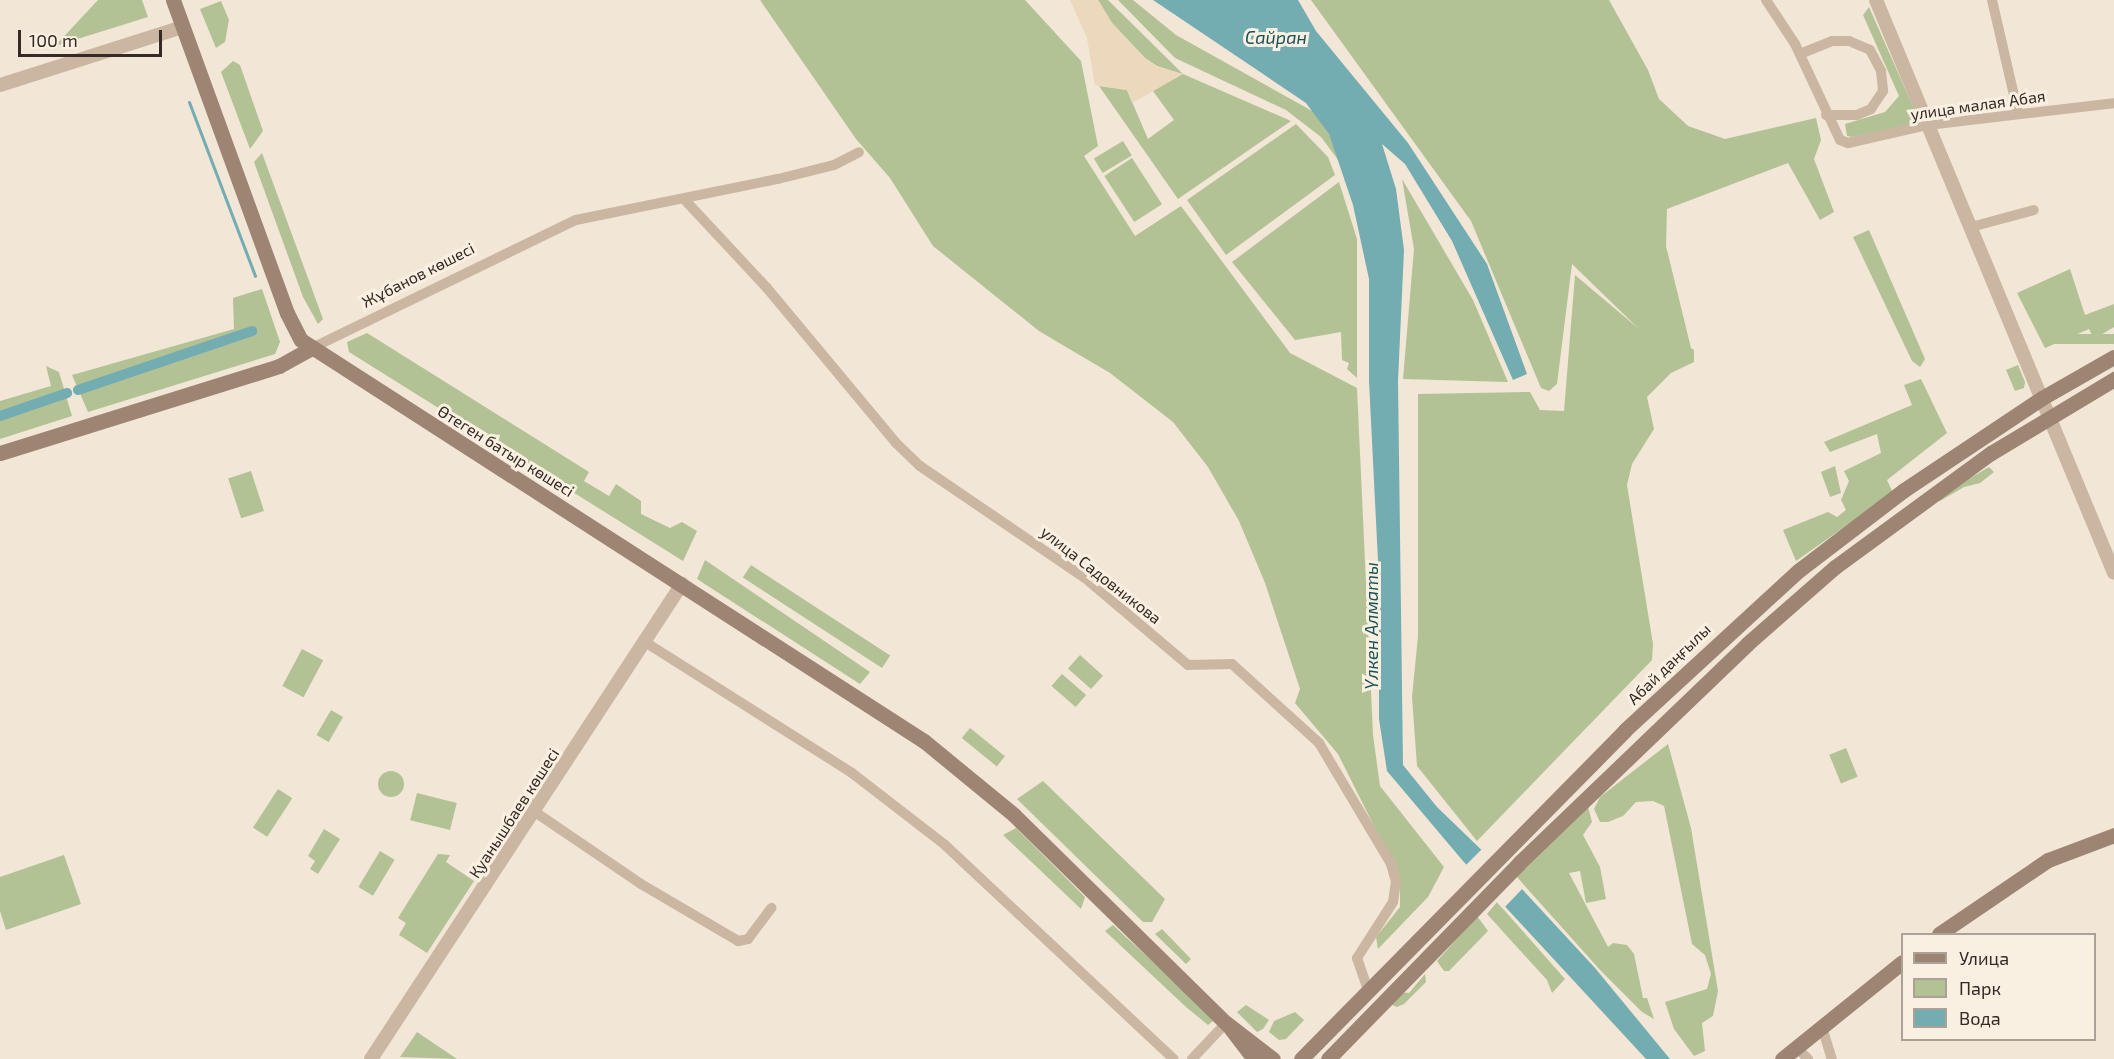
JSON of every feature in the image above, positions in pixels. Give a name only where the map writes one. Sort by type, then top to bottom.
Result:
[{"type":"main road","points":[[173,0],[183,27]]},
{"type":"main road","name":"Өтеген батыр көшесі","points":[[183,27],[287,314],[301,340],[924,741],[1014,815],[1226,1023]]},
{"type":"main road","name":"Жұбанов көшесі","points":[[0,453],[279,366],[312,348]]},
{"type":"main road","name":"Абай даңғылы","points":[[1301,1059],[1634,722],[1798,571],[1904,490],[2042,398],[2114,357]]},
{"type":"main road","points":[[1328,1059],[1519,863],[1747,644],[1835,567],[1990,453],[2114,379]]},
{"type":"main road","points":[[1940,933],[2048,860],[2114,835]]},
{"type":"main road","points":[[1782,1059],[1901,963]]},
{"type":"main road","points":[[1226,1023],[1254,1059]]},
{"type":"main road","points":[[1226,1023],[1273,1059]]},
{"type":"street","points":[[1766,0],[1800,54],[1826,115],[1857,115],[1871,109],[1883,91],[1881,71],[1870,50],[1849,40],[1832,41],[1800,54]]},
{"type":"street","points":[[1876,0],[2049,418],[2109,550],[2114,573]]},
{"type":"street","points":[[1992,0],[2019,113]]},
{"type":"street","points":[[0,85],[183,27]]},
{"type":"street","name":"улица малая Абая","points":[[1826,115],[1840,140],[1848,143],[1928,125],[2114,103]]},
{"type":"street","name":"Жұбанов көшесі","points":[[312,348],[559,226],[834,165],[859,152]]},
{"type":"street","name":"улица Садовникова","points":[[684,199],[767,288],[896,443],[920,466],[1085,578],[1188,664],[1232,664],[1319,743],[1391,864],[1396,881],[1393,902],[1358,958],[1368,990]]},
{"type":"street","points":[[1971,227],[2034,210]]},
{"type":"street","name":"Қуанышбаев көшесі","points":[[371,1059],[535,812],[682,584]]},
{"type":"street","points":[[645,642],[852,772],[945,845],[1174,1059]]},
{"type":"street","points":[[535,812],[641,884],[738,941],[748,939],[771,908]]},
{"type":"street","points":[[1192,1059],[1226,1023]]},
{"type":"street","points":[[1822,1027],[1832,1059]]},
{"type":"street","points":[[1797,1048],[1808,1059]]},
{"type":"green space","points":[[98,0],[142,0],[148,17],[55,46]]},
{"type":"green space","points":[[760,0],[1025,0],[1081,61],[1098,146],[1084,156],[1135,236],[1181,206],[1290,353],[1357,388],[1373,735],[1380,786],[1444,867],[1428,897],[1378,949],[1376,937],[1400,907],[1400,878],[1338,754],[1295,703],[1300,689],[1265,583],[1239,521],[1208,467],[1173,422],[1110,373],[1039,331],[933,246],[890,178],[856,139]]},
{"type":"green space","points":[[1098,0],[1108,0],[1183,74],[1291,121],[1178,199],[1099,86],[1127,90],[1148,139],[1174,120],[1153,91],[1182,74],[1157,66],[1145,58],[1112,23]]},
{"type":"green space","points":[[1118,0],[1133,0],[1176,35],[1314,112],[1329,134],[1339,161],[1321,137],[1286,110],[1175,58]]},
{"type":"green space","points":[[1311,0],[1609,0],[1648,70],[1659,99],[1688,126],[1725,139],[1816,118],[1821,140],[1814,159],[1834,212],[1820,220],[1788,163],[1667,209],[1666,246],[1691,348],[1694,350],[1694,362],[1671,373],[1647,397],[1654,429],[1632,464],[1627,485],[1653,644],[1652,660],[1477,841],[1417,766],[1412,697],[1418,636],[1418,394],[1530,392],[1540,410],[1564,411],[1575,275],[1639,329],[1572,264],[1557,384],[1549,391],[1541,388],[1471,221]]},
{"type":"green space","points":[[221,1],[229,20],[225,42],[216,48],[200,9]]},
{"type":"green space","points":[[1869,7],[1918,118],[1916,124],[1852,137],[1847,136],[1845,124],[1885,112],[1899,96],[1863,15]]},
{"type":"green space","points":[[233,61],[240,65],[263,131],[250,149],[221,72]]},
{"type":"green space","points":[[1296,124],[1328,157],[1335,175],[1226,255],[1187,200]]},
{"type":"green space","points":[[1123,141],[1132,156],[1103,173],[1094,159]]},
{"type":"green space","points":[[262,153],[323,319],[318,324],[303,297],[254,162]]},
{"type":"green space","points":[[1132,158],[1162,204],[1134,222],[1104,176]]},
{"type":"green space","points":[[1402,179],[1473,300],[1508,382],[1403,379],[1414,249]]},
{"type":"green space","points":[[1339,182],[1357,239],[1357,378],[1347,369],[1349,363],[1342,360],[1341,332],[1295,340],[1232,262]]},
{"type":"green space","points":[[1869,230],[1925,359],[1920,367],[1912,361],[1853,237]]},
{"type":"green space","points":[[2070,269],[2085,315],[2114,304],[2114,327],[2094,339],[2089,329],[2045,348],[2017,293]]},
{"type":"green space","points":[[262,289],[280,342],[275,354],[88,412],[72,375],[234,329],[233,298]]},
{"type":"green space","points":[[367,333],[589,472],[584,481],[609,496],[616,484],[641,501],[641,514],[670,528],[682,522],[697,531],[683,561],[349,352],[347,342]]},
{"type":"green space","points":[[2052,334],[2114,334],[2114,344],[2052,344]]},
{"type":"green space","points":[[2018,365],[2025,382],[2024,388],[2015,391],[2006,370]]},
{"type":"green space","points":[[46,366],[59,372],[72,416],[0,439],[0,401],[51,386]]},
{"type":"green space","points":[[1921,379],[1947,433],[1887,480],[1893,493],[1796,561],[1783,530],[1828,512],[1837,517],[1846,510],[1841,500],[1849,481],[1844,471],[1881,453],[1877,434],[1830,452],[1824,442],[1912,405],[1904,385]]},
{"type":"green space","points":[[1835,466],[1841,493],[1830,497],[1821,472]]},
{"type":"green space","points":[[1989,467],[1994,472],[1980,483],[1964,487],[1940,501],[1936,498]]},
{"type":"green space","points":[[251,471],[264,511],[241,518],[228,478]]},
{"type":"green space","points":[[705,560],[870,672],[860,684],[697,579]]},
{"type":"green space","points":[[751,565],[890,655],[882,668],[743,578]]},
{"type":"green space","points":[[302,649],[323,660],[303,697],[282,686]]},
{"type":"green space","points":[[1080,655],[1103,676],[1091,689],[1068,668]]},
{"type":"green space","points":[[1062,674],[1086,695],[1076,707],[1052,686]]},
{"type":"green space","points":[[331,710],[343,717],[329,742],[316,735]]},
{"type":"green space","points":[[970,728],[1005,756],[997,766],[962,738]]},
{"type":"green space","points":[[1668,744],[1691,828],[1718,991],[1713,1016],[1702,1023],[1705,1051],[1694,1056],[1674,1029],[1665,1002],[1707,989],[1711,974],[1705,955],[1692,944],[1664,806],[1653,801],[1636,802],[1623,816],[1608,822],[1600,822],[1594,809],[1600,797]]},
{"type":"green space","points":[[1846,748],[1858,777],[1841,783],[1829,755]]},
{"type":"green space","points":[[391,771],[400,775],[404,784],[400,793],[391,797],[382,793],[378,784],[382,775]]},
{"type":"green space","points":[[1043,781],[1165,899],[1152,922],[1143,922],[1017,799]]},
{"type":"green space","points":[[278,789],[292,798],[267,837],[253,828]]},
{"type":"green space","points":[[417,793],[457,803],[450,830],[410,820]]},
{"type":"green space","points":[[1587,803],[1592,822],[1583,835],[1600,867],[1606,899],[1586,903],[1580,871],[1569,873],[1608,947],[1613,943],[1627,945],[1634,954],[1643,998],[1647,998],[1654,1019],[1642,1012],[1601,971],[1516,876]]},
{"type":"green space","points":[[1016,828],[1085,897],[1081,909],[1003,835]]},
{"type":"green space","points":[[324,829],[340,839],[318,874],[310,869],[315,861],[308,856]]},
{"type":"green space","points":[[380,851],[395,860],[373,896],[358,887]]},
{"type":"green space","points":[[438,854],[450,855],[446,862],[474,881],[427,953],[399,935],[406,923],[398,918]]},
{"type":"green space","points":[[64,855],[81,904],[6,930],[0,911],[0,877]]},
{"type":"green space","points":[[1497,902],[1565,979],[1552,993],[1547,980],[1487,914]]},
{"type":"green space","points":[[1477,916],[1488,931],[1449,971],[1444,971],[1437,961]]},
{"type":"green space","points":[[1113,925],[1213,1021],[1208,1025],[1186,1007],[1105,931]]},
{"type":"green space","points":[[1162,929],[1191,959],[1186,964],[1155,934]]},
{"type":"green space","points":[[1425,974],[1426,982],[1404,1004],[1397,1007],[1390,1004],[1399,992],[1409,993]]},
{"type":"green space","points":[[1246,1005],[1269,1020],[1263,1029],[1257,1032],[1237,1012]]},
{"type":"green space","points":[[1295,1012],[1304,1020],[1286,1039],[1279,1040],[1269,1032],[1274,1021]]},
{"type":"green space","points":[[417,1032],[457,1059],[400,1057]]},
{"type":"shaded area","points":[[1070,0],[1098,0],[1112,23],[1145,58],[1157,67],[1183,74],[1132,103],[1127,90],[1095,85],[1087,38]]},
{"type":"water","name":"Сайран","points":[[1153,0],[1298,0],[1316,31],[1408,143],[1487,264],[1527,374],[1513,380],[1452,241],[1405,164],[1382,144],[1396,189],[1404,250],[1398,381],[1403,765],[1437,807],[1522,889],[1595,968],[1670,1059],[1646,1059],[1463,861],[1387,771],[1379,719],[1379,581],[1369,381],[1369,279],[1353,205],[1329,134],[1306,103]]},
{"type":"pier","points":[[1482,849],[1524,887],[1503,909],[1464,867]]},
{"type":"waterway","points":[[189,102],[255,276]]},
{"type":"waterway","points":[[78,390],[252,331]]},
{"type":"waterway","points":[[0,416],[67,393]]},
{"type":"water label","name":"Үлкен Алматы","points":[[1371,626]]}]
